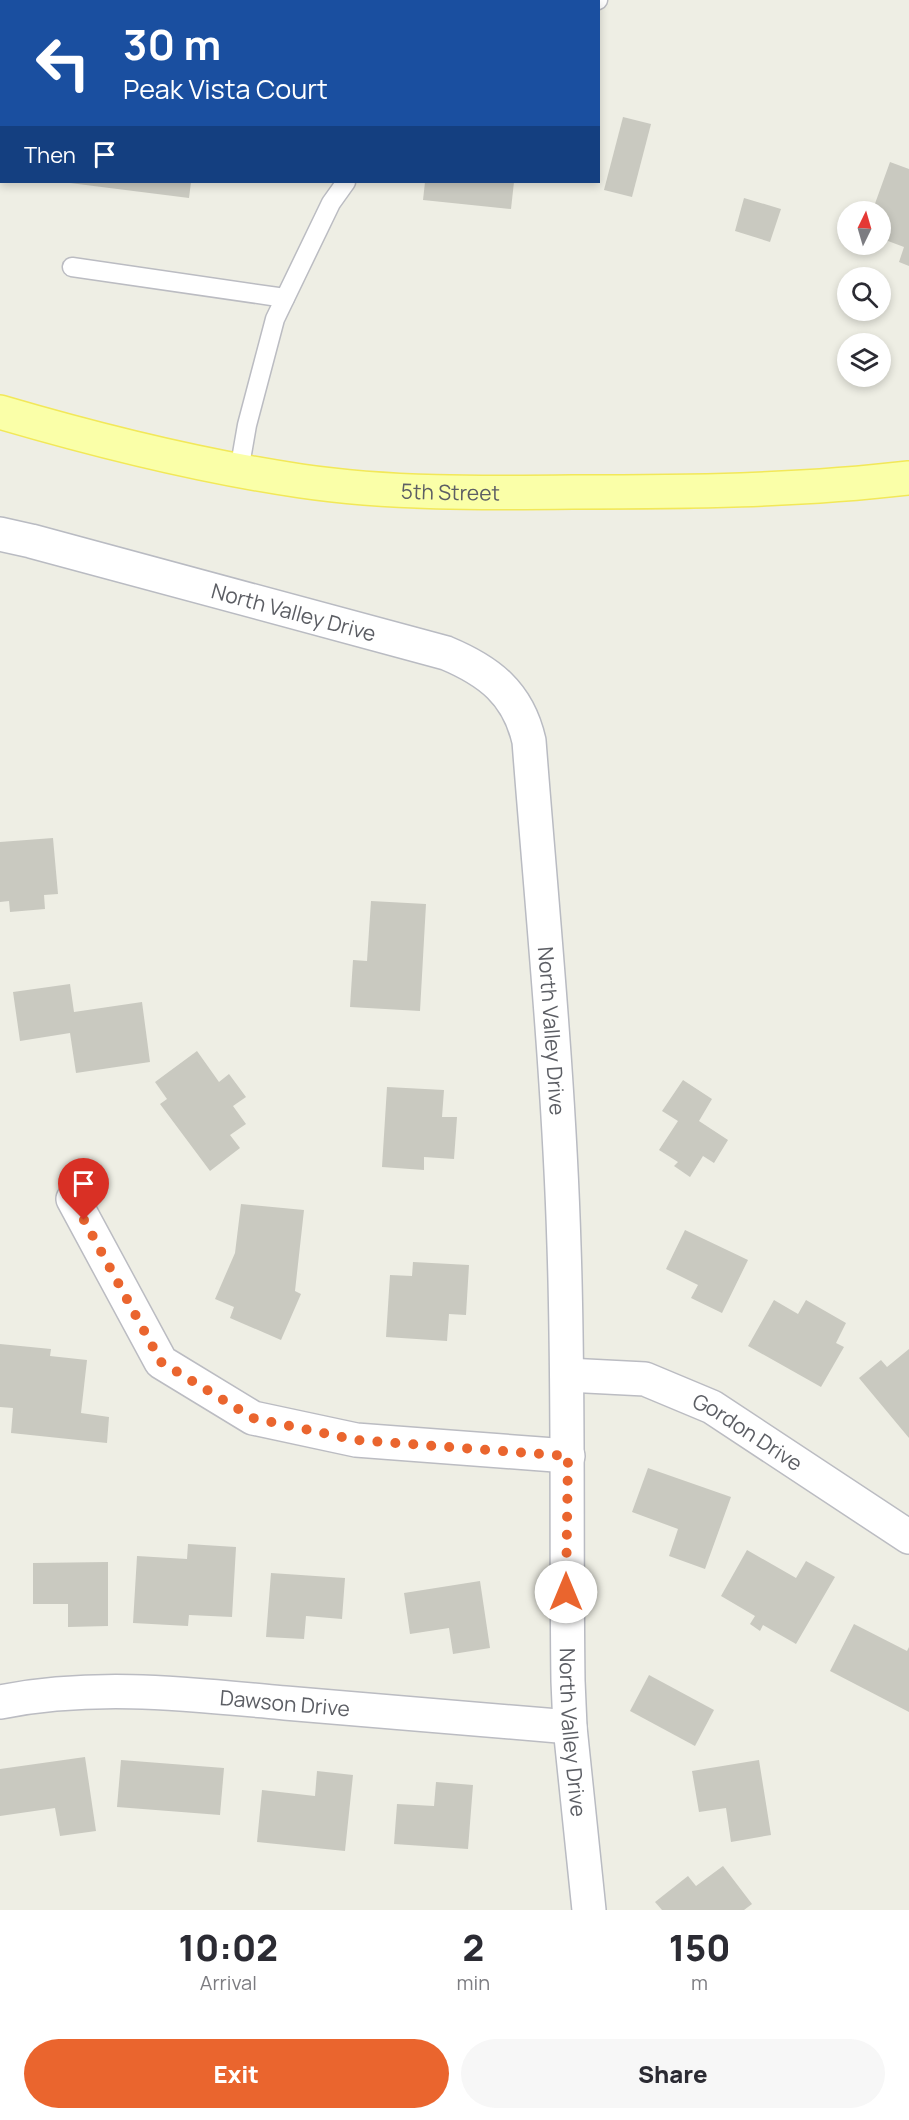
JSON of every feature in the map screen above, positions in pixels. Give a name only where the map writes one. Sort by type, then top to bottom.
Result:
[{"type":"main road","name":"5th Street","points":[[0,412],[157,454],[239,471],[303,482],[404,490],[507,492],[776,489],[909,478]]},
{"type":"street","name":"North Valley Drive","points":[[0,534],[446,653],[470,663],[501,686],[519,711],[526,726],[529,741],[553,1068],[564,1244],[568,1456],[566,1592],[570,1727],[589,1910]]},
{"type":"street","points":[[73,1199],[161,1362],[253,1418],[356,1440],[568,1456]]},
{"type":"street","name":"Gordon Drive","points":[[567,1375],[645,1379],[712,1407],[909,1537]]},
{"type":"street","name":"Dawson Drive","points":[[0,1702],[78,1691],[158,1692],[570,1727]]},
{"type":"lane","points":[[239,471],[247,425],[275,319],[331,203],[345,183]]},
{"type":"lane","points":[[72,267],[285,298]]},
{"type":"building","points":[[623,117],[651,124],[632,197],[604,190]]},
{"type":"building","points":[[890,162],[909,169],[909,266],[899,262],[904,247],[891,242],[891,201],[876,201]]},
{"type":"building","points":[[70,183],[191,183],[189,198]]},
{"type":"building","points":[[425,183],[514,183],[511,209],[423,200]]},
{"type":"building","points":[[744,198],[781,209],[770,242],[735,231]]},
{"type":"building","points":[[53,838],[58,894],[44,895],[45,909],[10,912],[9,901],[0,902],[0,842]]},
{"type":"building","points":[[371,901],[426,904],[420,1011],[350,1007],[353,960],[367,961]]},
{"type":"building","points":[[70,984],[74,1012],[142,1002],[150,1062],[76,1073],[70,1033],[20,1041],[13,992]]},
{"type":"building","points":[[197,1051],[219,1082],[229,1074],[246,1097],[233,1106],[246,1124],[230,1135],[240,1148],[210,1171],[160,1104],[167,1099],[155,1082]]},
{"type":"building","points":[[683,1080],[712,1099],[699,1121],[728,1140],[714,1163],[703,1156],[690,1177],[674,1166],[678,1162],[659,1150],[678,1121],[662,1111]]},
{"type":"building","points":[[387,1087],[444,1090],[442,1117],[457,1117],[454,1159],[424,1157],[424,1170],[382,1167]]},
{"type":"building","points":[[241,1204],[304,1210],[295,1291],[301,1294],[281,1340],[230,1318],[234,1307],[215,1299],[235,1253]]},
{"type":"building","points":[[685,1230],[748,1260],[722,1313],[691,1298],[698,1285],[666,1269]]},
{"type":"building","points":[[413,1262],[469,1265],[466,1315],[449,1314],[447,1341],[386,1337],[390,1275],[412,1276]]},
{"type":"building","points":[[774,1300],[798,1314],[806,1300],[846,1323],[836,1343],[844,1347],[821,1387],[748,1346]]},
{"type":"building","points":[[0,1344],[51,1349],[50,1356],[87,1360],[81,1413],[109,1417],[107,1443],[11,1433],[13,1408],[0,1407]]},
{"type":"building","points":[[909,1349],[909,1438],[859,1378],[881,1360],[887,1367]]},
{"type":"building","points":[[648,1468],[731,1497],[705,1569],[669,1556],[678,1529],[632,1512]]},
{"type":"building","points":[[188,1544],[236,1547],[232,1617],[189,1615],[188,1626],[133,1623],[137,1556],[187,1559]]},
{"type":"building","points":[[747,1550],[796,1578],[806,1561],[835,1577],[796,1644],[763,1625],[760,1631],[750,1624],[755,1616],[721,1596]]},
{"type":"building","points":[[108,1562],[108,1626],[68,1627],[68,1604],[33,1604],[33,1563]]},
{"type":"building","points":[[271,1573],[345,1578],[342,1619],[306,1616],[304,1639],[266,1637]]},
{"type":"building","points":[[480,1581],[490,1648],[453,1654],[449,1628],[410,1634],[404,1593]]},
{"type":"building","points":[[854,1624],[907,1651],[909,1647],[909,1712],[830,1671]]},
{"type":"building","points":[[649,1675],[714,1710],[695,1746],[630,1711]]},
{"type":"building","points":[[85,1757],[96,1831],[60,1836],[55,1808],[0,1816],[0,1769]]},
{"type":"building","points":[[121,1760],[224,1768],[220,1815],[117,1807]]},
{"type":"building","points":[[759,1760],[771,1835],[731,1842],[726,1808],[699,1812],[692,1771]]},
{"type":"building","points":[[317,1771],[353,1775],[345,1851],[257,1842],[262,1790],[315,1796]]},
{"type":"building","points":[[436,1782],[473,1785],[468,1849],[394,1844],[397,1804],[434,1806]]},
{"type":"building","points":[[723,1866],[752,1904],[744,1910],[662,1910],[655,1902],[688,1876],[696,1886]]},
{"type":"route","points":[[84,1220],[161,1362],[253,1418],[356,1440],[568,1456],[566,1592]]}]
